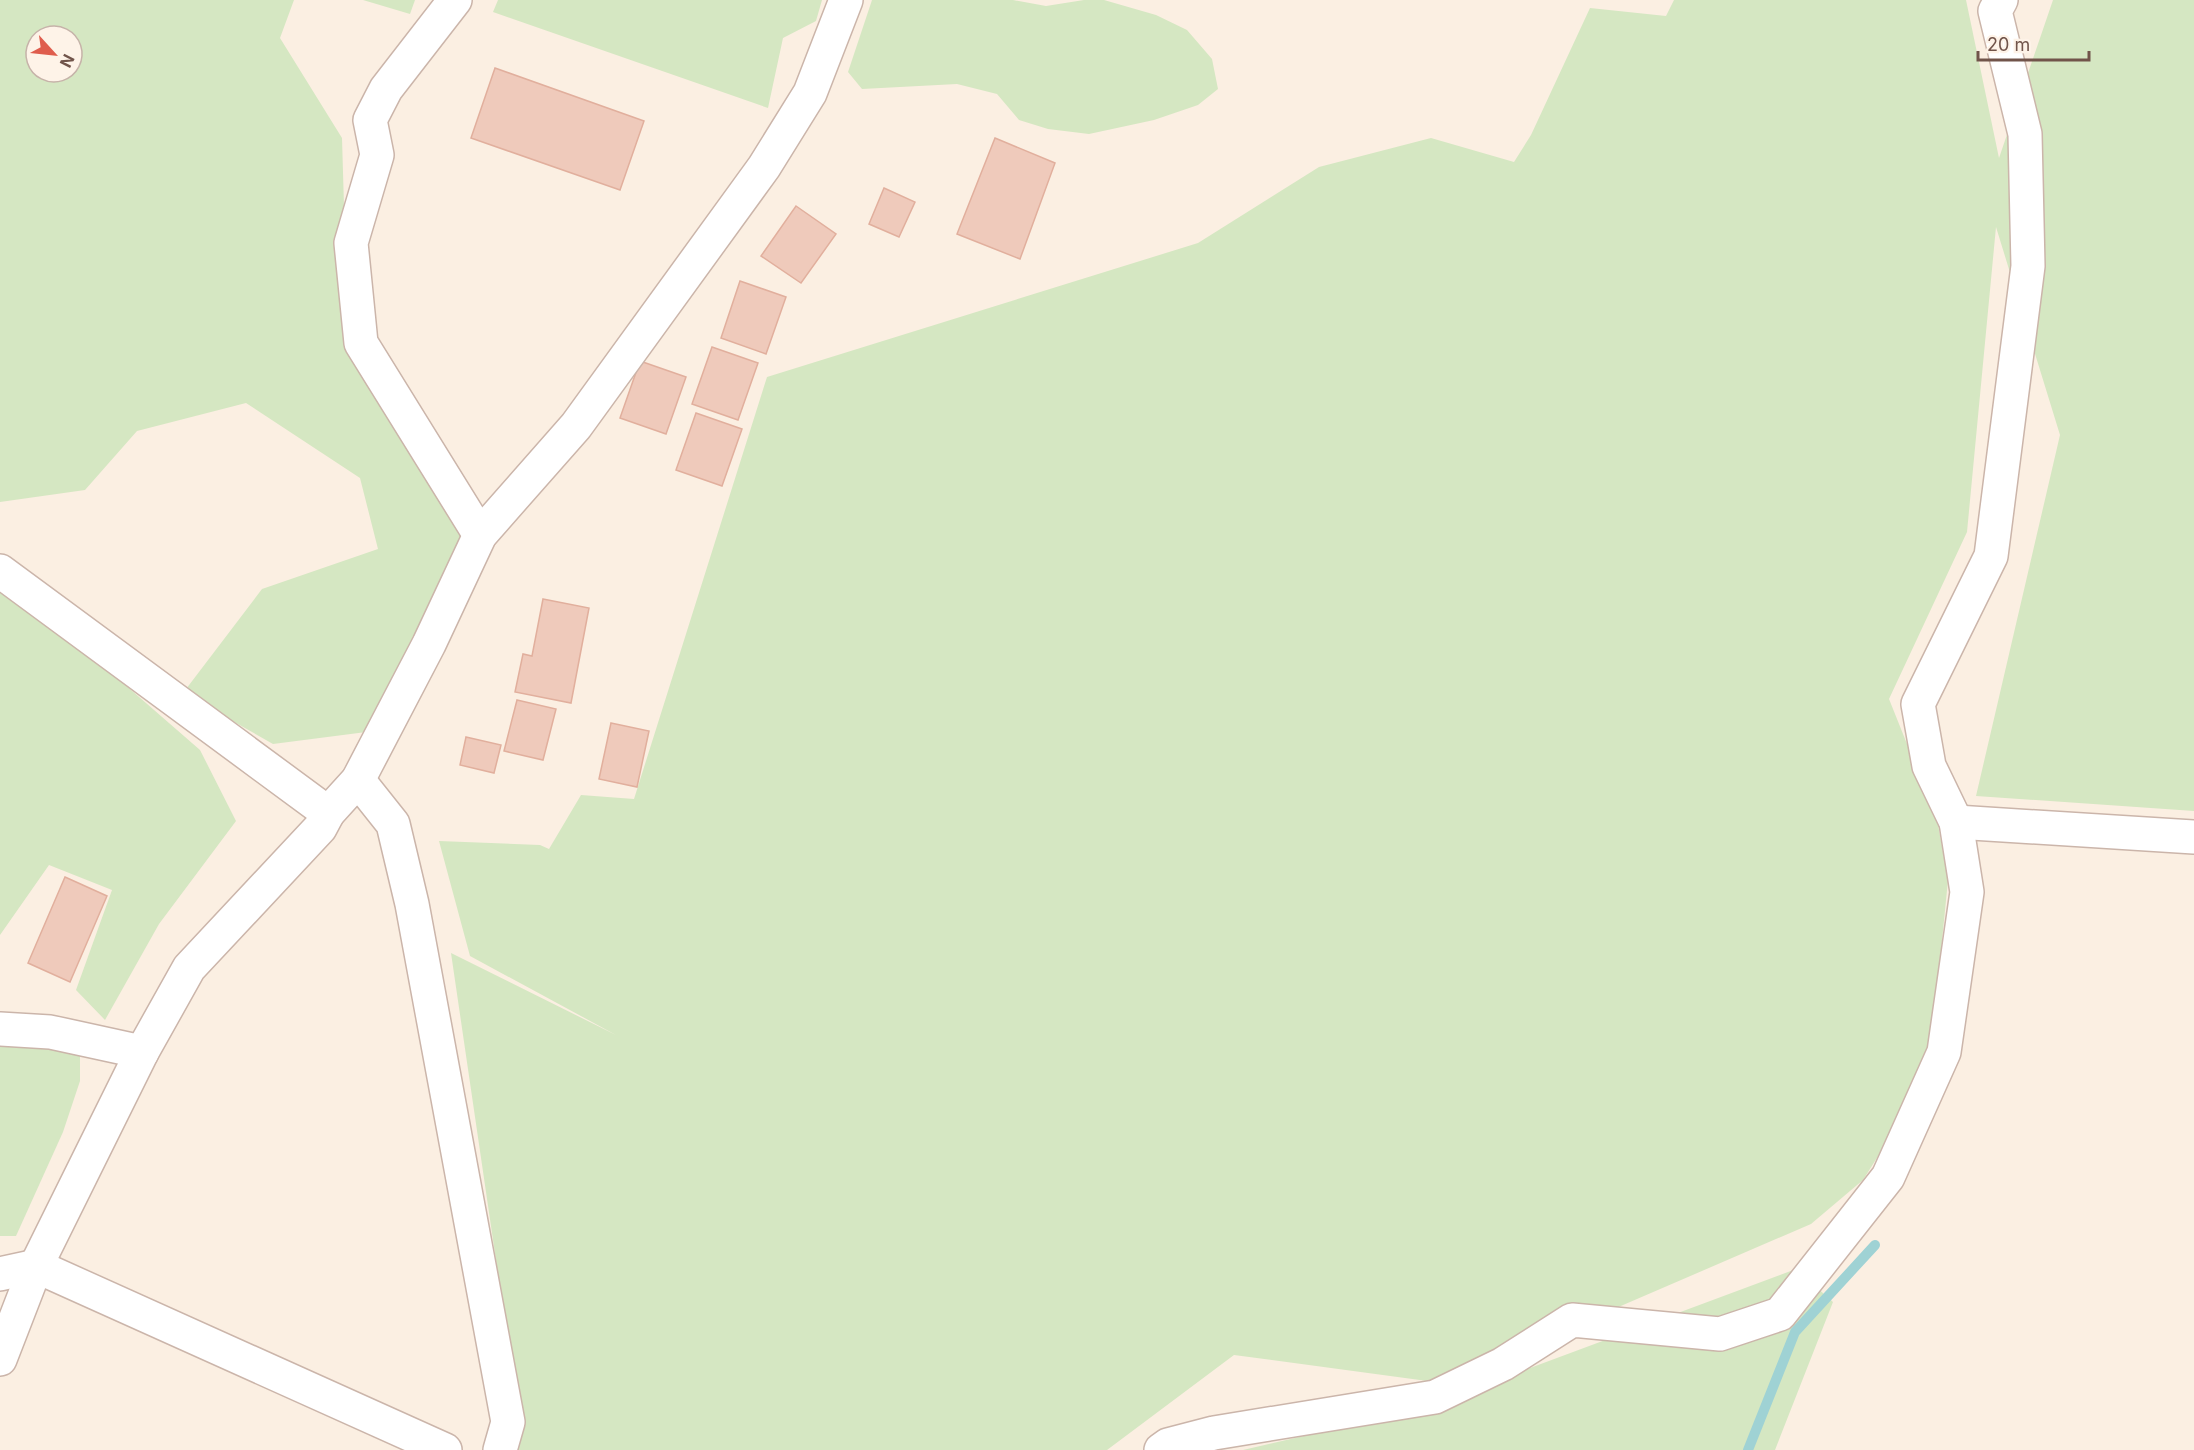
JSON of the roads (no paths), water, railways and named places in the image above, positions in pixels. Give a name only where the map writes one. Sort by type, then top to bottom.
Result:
[{"type":"street","points":[[455,0],[386,89],[370,120],[377,155],[351,243],[361,343],[480,535]]},
{"type":"street","points":[[0,1359],[36,1266],[142,1052],[189,968],[320,828],[328,813],[358,780],[429,644],[480,535],[576,426],[764,167],[810,93],[846,0]]},
{"type":"street","points":[[1161,1450],[1168,1445],[1214,1433],[1435,1397],[1503,1364],[1572,1320],[1720,1334],[1780,1314],[1888,1177],[1944,1052],[1967,892],[1956,822],[1929,766],[1918,704],[1991,556],[2028,266],[2025,134],[1995,11],[2001,0]]},
{"type":"street","points":[[0,571],[328,813]]},
{"type":"street","points":[[358,780],[393,824],[412,904],[508,1422],[500,1450]]},
{"type":"street","points":[[1956,822],[2194,837]]},
{"type":"street","points":[[0,1029],[50,1032],[142,1052]]},
{"type":"street","points":[[0,1274],[36,1266],[446,1450]]},
{"type":"waterway","points":[[1748,1450],[1795,1332],[1875,1245]]}]
